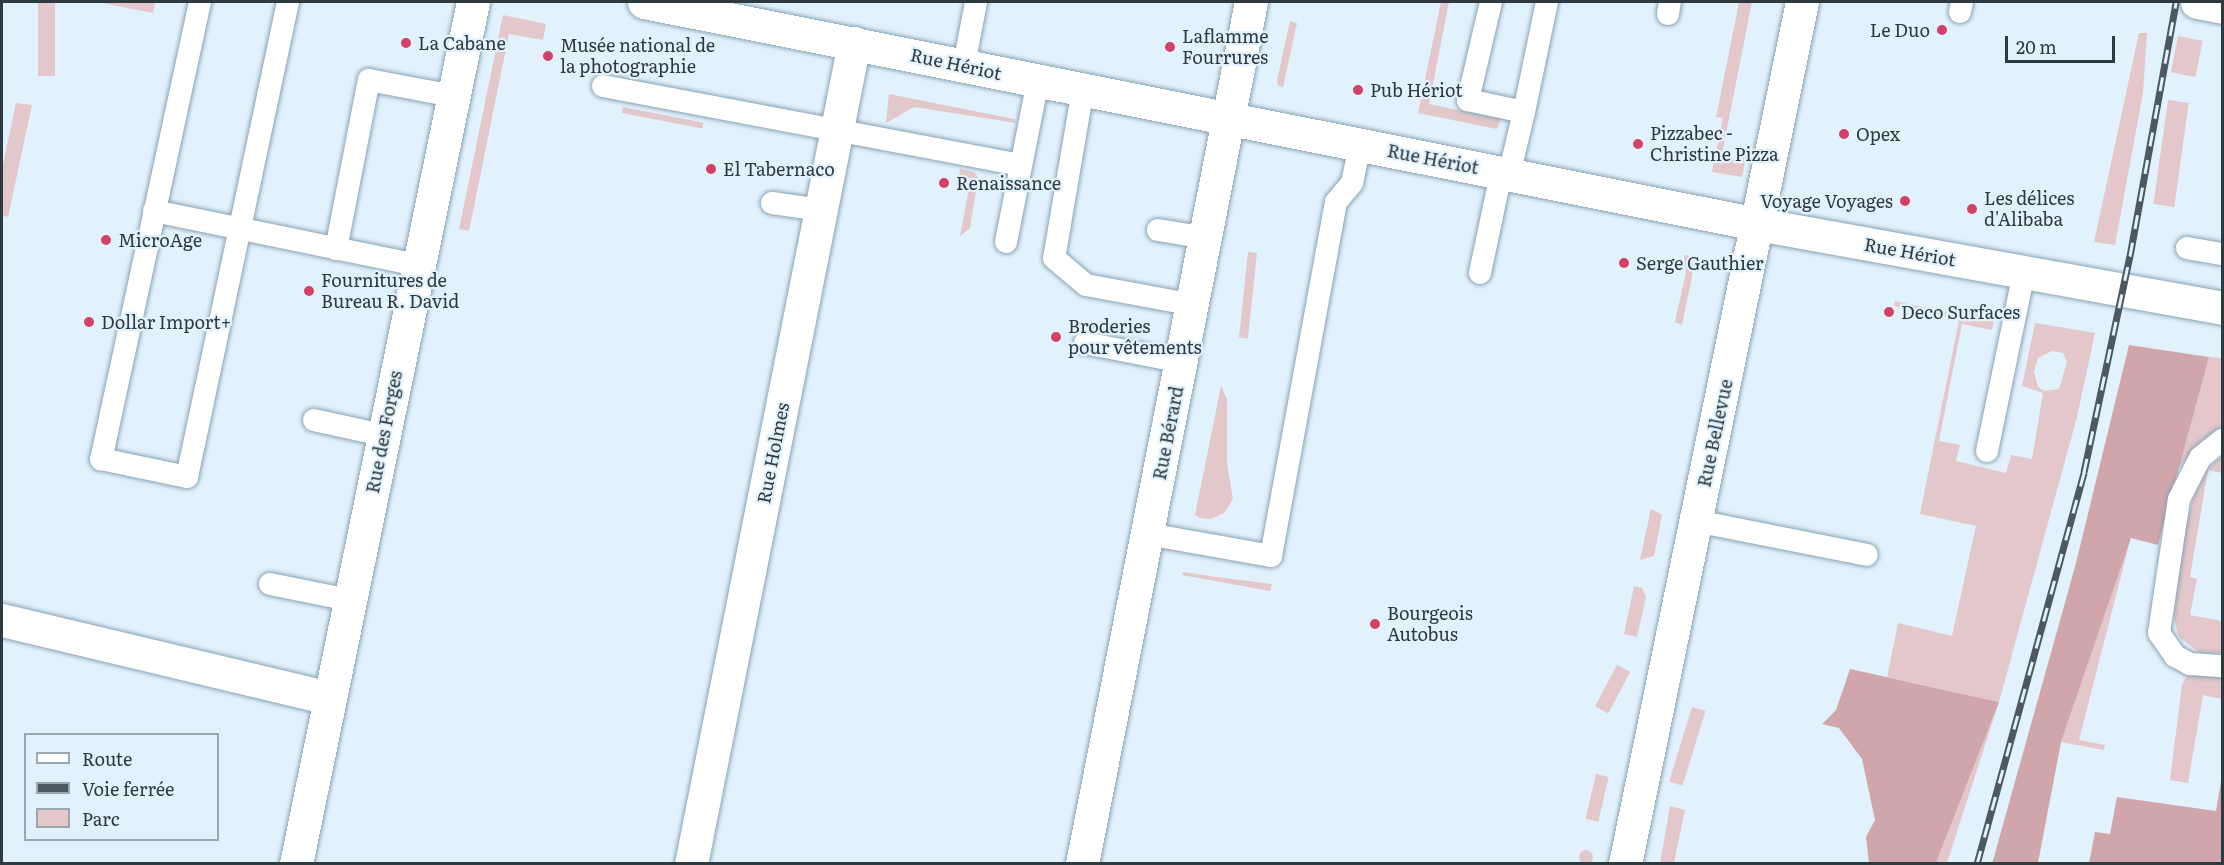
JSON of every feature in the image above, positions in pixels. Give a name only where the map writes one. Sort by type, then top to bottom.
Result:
[{"type":"street","name":"Rue des Forges","points":[[296,864],[473,2]]},
{"type":"street","name":"Rue Hériot","points":[[644,2],[1757,224],[2223,309]]},
{"type":"street","name":"Rue Bérard","points":[[1082,864],[1194,305],[1251,2]]},
{"type":"street","name":"Rue Bellevue","points":[[1625,864],[1802,2]]},
{"type":"street","points":[[2197,2],[2223,7]]},
{"type":"street","name":"Rue Holmes","points":[[691,864],[854,43]]},
{"type":"street","points":[[2,620],[330,698]]},
{"type":"lane","points":[[200,2],[101,459],[187,477],[242,230],[288,2]]},
{"type":"lane","points":[[964,65],[976,2]]},
{"type":"lane","points":[[1491,2],[1468,100],[1524,112]]},
{"type":"lane","points":[[1480,273],[1505,174],[1524,112],[1547,2]]},
{"type":"lane","points":[[336,249],[369,80],[453,96]]},
{"type":"lane","points":[[1006,242],[1038,80]]},
{"type":"lane","points":[[603,86],[1021,165]]},
{"type":"lane","points":[[1083,89],[1054,258],[1086,285],[1194,305]]},
{"type":"lane","points":[[1148,534],[1271,556],[1336,202],[1352,183],[1360,145]]},
{"type":"lane","points":[[772,203],[821,210]]},
{"type":"lane","points":[[154,211],[418,265]]},
{"type":"lane","points":[[1158,230],[1207,238]]},
{"type":"lane","points":[[2187,248],[2223,254]]},
{"type":"lane","points":[[1987,451],[2024,272]]},
{"type":"lane","points":[[1085,343],[1182,362]]},
{"type":"lane","points":[[314,420],[383,435]]},
{"type":"lane","points":[[2223,440],[2200,458],[2179,499],[2159,623],[2163,644],[2175,656],[2190,664],[2223,666]]},
{"type":"lane","points":[[1696,521],[1867,555]]},
{"type":"lane","points":[[270,584],[350,600]]},
{"type":"green space","points":[[38,2],[55,2],[55,76],[38,76]]},
{"type":"green space","points":[[97,2],[155,2],[153,13]]},
{"type":"green space","points":[[1441,2],[1449,2],[1429,104],[1501,119],[1497,129],[1418,113]]},
{"type":"green space","points":[[1739,2],[1752,2],[1720,164],[1747,153],[1742,177],[1712,172],[1723,118],[1716,117]]},
{"type":"green space","points":[[503,15],[546,24],[543,40],[509,34],[469,231],[459,229]]},
{"type":"green space","points":[[1290,21],[1297,23],[1283,87],[1278,86],[1277,81]]},
{"type":"green space","points":[[2139,33],[2147,33],[2143,93],[2115,245],[2094,242]]},
{"type":"green space","points":[[2178,36],[2203,41],[2195,77],[2171,72]]},
{"type":"green space","points":[[889,94],[1014,119],[1016,123],[914,107],[886,123]]},
{"type":"green space","points":[[2168,100],[2189,103],[2174,207],[2153,204]]},
{"type":"green space","points":[[16,103],[32,105],[8,217],[2,215],[2,169]]},
{"type":"green space","points":[[623,107],[703,123],[702,129],[622,113]]},
{"type":"green space","points":[[960,169],[974,172],[978,178],[970,228],[960,236],[971,178],[959,175]]},
{"type":"green space","points":[[1248,252],[1257,253],[1248,338],[1239,338]]},
{"type":"green space","points":[[1684,255],[1696,257],[1682,325],[1675,322],[1686,272]]},
{"type":"green space","points":[[1895,301],[1959,315],[1957,319],[1894,306]]},
{"type":"green space","points":[[1961,310],[1995,316],[1992,330],[1962,324],[1939,441],[1960,445],[1956,461],[2006,473],[2011,455],[2032,459],[2043,393],[2022,386],[2035,323],[2095,333],[2077,417],[1999,702],[1887,677],[1898,623],[1952,636],[1976,526],[1920,514]],"holes":[[[2052,351],[2063,353],[2067,362],[2059,389],[2044,391],[2038,387],[2034,372],[2038,358]]]},
{"type":"green space","points":[[2209,357],[2222,358],[2222,426],[2196,446],[2178,469]]},
{"type":"green space","points":[[1221,386],[1227,399],[1227,464],[1233,499],[1224,513],[1211,519],[1200,518],[1195,515]]},
{"type":"green space","points":[[2222,456],[2222,473],[2208,470],[2190,577],[2197,579],[2190,615],[2222,621],[2222,653],[2200,653],[2179,637],[2174,619],[2181,548],[2198,479]]},
{"type":"green space","points":[[1651,509],[1662,515],[1654,556],[1640,560]]},
{"type":"green space","points":[[2131,537],[2079,740],[2105,745],[2104,750],[2061,742]]},
{"type":"green space","points":[[1183,572],[1272,584],[1270,591],[1182,575]]},
{"type":"green space","points":[[1634,586],[1642,588],[1646,597],[1637,637],[1624,634]]},
{"type":"green space","points":[[1617,665],[1630,672],[1608,714],[1595,706]]},
{"type":"green space","points":[[2188,673],[2222,678],[2222,699],[2203,695],[2188,783],[2170,780],[2182,685]]},
{"type":"green space","points":[[1999,702],[1947,863],[1936,863]]},
{"type":"green space","points":[[1692,707],[1705,711],[1683,786],[1669,782]]},
{"type":"green space","points":[[1596,774],[1609,777],[1598,822],[1586,819]]},
{"type":"green space","points":[[1670,806],[1685,810],[1674,863],[1660,863]]},
{"type":"green space","points":[[1583,850],[1589,850],[1593,857],[1589,864],[1583,864],[1579,860],[1579,854]]},
{"type":"shaded area","points":[[2129,345],[2209,357],[2158,545],[2131,538],[2061,742],[2038,863],[1992,864],[2076,563]]},
{"type":"shaded area","points":[[1850,669],[1999,702],[1936,863],[1869,863],[1866,837],[1875,820],[1862,759],[1839,728],[1822,724],[1836,710]]},
{"type":"shaded area","points":[[2222,775],[2222,863],[2089,863],[2095,832],[2110,834],[2117,797],[2216,811]]},
{"type":"railway","points":[[1977,864],[2084,472],[2130,256],[2176,2]]},
{"type":"place","name":"Le Duo","points":[[1942,30]]},
{"type":"place","name":"La Cabane","points":[[406,43]]},
{"type":"place","name":"Laflamme Fourrures","points":[[1170,47]]},
{"type":"place","name":"Musée national de la photographie","points":[[548,56]]},
{"type":"place","name":"Pub Hériot","points":[[1358,90]]},
{"type":"place","name":"Opex","points":[[1844,134]]},
{"type":"place","name":"Pizzabec - Christine Pizza","points":[[1638,144]]},
{"type":"place","name":"El Tabernaco","points":[[711,169]]},
{"type":"place","name":"Renaissance","points":[[944,183]]},
{"type":"place","name":"Voyage Voyages","points":[[1905,201]]},
{"type":"place","name":"Les délices d'Alibaba","points":[[1972,209]]},
{"type":"place","name":"MicroAge","points":[[106,240]]},
{"type":"place","name":"Serge Gauthier","points":[[1624,263]]},
{"type":"place","name":"Fournitures de Bureau R. David","points":[[309,291]]},
{"type":"place","name":"Deco Surfaces","points":[[1889,312]]},
{"type":"place","name":"Dollar Import+","points":[[89,322]]},
{"type":"place","name":"Broderies pour vêtements","points":[[1056,337]]},
{"type":"place","name":"Bourgeois Autobus","points":[[1375,624]]}]
